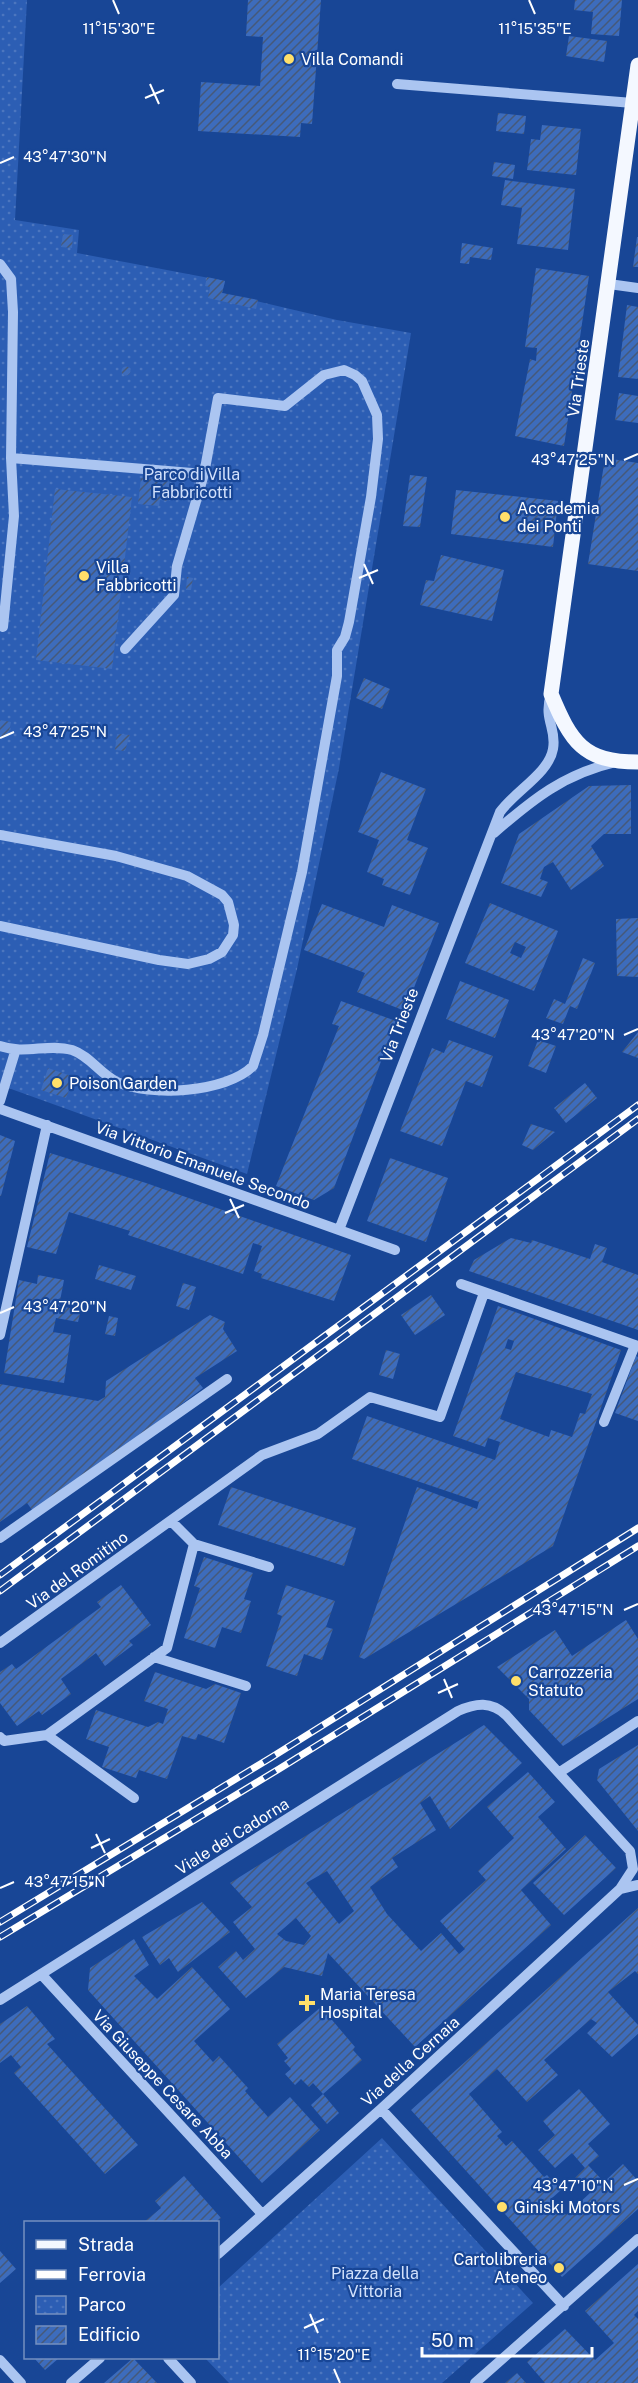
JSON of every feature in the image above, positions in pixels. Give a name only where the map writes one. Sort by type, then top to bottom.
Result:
[{"type":"main road","name":"Via Trieste","points":[[551,694],[638,65]]},
{"type":"main road","points":[[551,694],[569,733],[586,752],[597,758],[618,762],[638,762]]},
{"type":"street","points":[[397,84],[633,103]]},
{"type":"street","points":[[0,264],[8,273],[12,287],[11,458],[14,516],[3,627]]},
{"type":"street","points":[[609,285],[638,288]]},
{"type":"street","points":[[0,1046],[15,1052],[51,1048],[73,1050],[119,1083],[169,1091],[237,1077],[249,1070],[257,1058],[283,958],[311,829],[337,676],[336,650],[345,637],[349,622],[367,519],[379,426],[371,398],[356,375],[339,370],[324,375],[285,406],[218,398],[204,474],[177,566],[174,595],[125,650]]},
{"type":"street","points":[[11,458],[204,474]]},
{"type":"street","name":"Via Trieste","points":[[339,1230],[494,834],[500,812],[509,799],[545,768],[551,759],[554,744],[547,711],[551,694]]},
{"type":"street","name":"Via Trieste","points":[[494,834],[534,800],[569,776],[618,762]]},
{"type":"street","points":[[0,835],[116,856],[181,873],[222,895],[228,902],[234,925],[233,935],[222,952],[209,959],[188,964],[159,960],[0,926]]},
{"type":"street","points":[[0,1101],[15,1052]]},
{"type":"street","name":"Via Vittorio Emanuele Secondo","points":[[0,1109],[395,1250]]},
{"type":"street","points":[[0,1335],[47,1125]]},
{"type":"street","points":[[461,1284],[637,1345],[604,1422]]},
{"type":"street","name":"Via del Romitino","points":[[0,1643],[262,1455],[318,1434],[370,1397],[440,1417],[484,1293]]},
{"type":"street","points":[[0,1538],[226,1379]]},
{"type":"street","points":[[171,1521],[194,1544],[269,1568]]},
{"type":"street","points":[[0,1737],[4,1741],[46,1735],[167,1648],[194,1544]]},
{"type":"street","points":[[154,1657],[246,1686]]},
{"type":"street","name":"Viale dei Cadorna","points":[[0,2000],[470,1706],[483,1704],[501,1710],[560,1772]]},
{"type":"street","points":[[620,1889],[633,1869],[630,1851],[560,1772],[638,1721]]},
{"type":"street","points":[[46,1735],[134,1798]]},
{"type":"street","points":[[620,1889],[638,1885]]},
{"type":"street","name":"Via della Cernaia","points":[[219,2253],[381,2109],[620,1889]]},
{"type":"street","name":"Via Giuseppe Cesare Abba","points":[[41,1974],[262,2214]]},
{"type":"street","points":[[381,2109],[564,2306]]},
{"type":"street","points":[[475,2383],[638,2239]]},
{"type":"street","points":[[71,2383],[99,2359]]},
{"type":"street","points":[[169,2359],[191,2383]]},
{"type":"street","points":[[0,2360],[21,2383]]},
{"type":"green space","name":"Parco di Villa Fabbricotti","points":[[0,0],[27,0],[15,220],[79,230],[77,253],[225,281],[222,293],[337,320],[411,333],[339,768],[297,969],[247,1174],[0,1085]]},
{"type":"green space","name":"Piazza della Vittoria","points":[[382,2138],[533,2303],[442,2383],[229,2383],[206,2359],[219,2359],[219,2287]]},
{"type":"building","name":"Villa Comandi","points":[[248,0],[321,0],[312,124],[301,123],[300,137],[198,131],[201,82],[260,86],[263,37],[246,36]]},
{"type":"building","points":[[575,0],[622,0],[619,36],[591,34],[593,12],[574,10]]},
{"type":"building","points":[[569,36],[607,41],[604,62],[566,56]]},
{"type":"building","points":[[498,113],[526,116],[524,134],[496,131]]},
{"type":"building","points":[[542,125],[581,129],[576,175],[527,170],[531,139],[540,140]]},
{"type":"building","points":[[494,162],[515,165],[513,179],[492,176]]},
{"type":"building","points":[[505,180],[575,189],[568,250],[517,244],[522,208],[501,205]]},
{"type":"building","points":[[63,234],[73,235],[72,248],[61,247]]},
{"type":"building","points":[[637,237],[638,267],[633,267]]},
{"type":"building","points":[[462,243],[493,248],[491,260],[470,257],[469,264],[460,263]]},
{"type":"building","points":[[536,268],[589,276],[564,446],[515,436],[530,359],[536,361],[537,348],[525,347]]},
{"type":"building","points":[[207,277],[225,281],[222,293],[258,300],[256,309],[208,298],[210,287],[205,286]]},
{"type":"building","points":[[627,305],[638,307],[638,379],[618,377]]},
{"type":"building","points":[[126,366],[131,371],[126,376],[121,371]]},
{"type":"building","points":[[619,393],[638,396],[638,423],[615,420]]},
{"type":"building","points":[[605,458],[638,463],[638,571],[588,564]]},
{"type":"building","points":[[410,475],[427,477],[420,527],[403,526]]},
{"type":"building","points":[[141,478],[168,481],[172,486],[170,501],[160,500],[159,506],[138,504]]},
{"type":"building","name":"Villa Fabbricotti","points":[[55,489],[132,497],[112,669],[36,660]]},
{"type":"building","name":"Accademia dei Ponti","points":[[456,490],[558,501],[553,547],[451,534]]},
{"type":"building","points":[[441,555],[504,570],[492,621],[420,605],[426,580],[434,581]]},
{"type":"building","points":[[187,577],[193,578],[191,590],[186,590]]},
{"type":"building","points":[[364,678],[390,689],[382,709],[356,698]]},
{"type":"building","points":[[0,720],[11,722],[8,737],[0,736]]},
{"type":"building","points":[[117,734],[130,735],[125,751],[115,750]]},
{"type":"building","points":[[381,772],[426,789],[407,840],[428,848],[410,895],[382,885],[384,879],[367,872],[379,840],[358,832]]},
{"type":"building","points":[[631,785],[631,834],[604,834],[591,846],[604,866],[571,890],[553,862],[544,867],[540,879],[548,882],[541,897],[501,883],[519,834],[589,786]]},
{"type":"building","points":[[490,903],[558,931],[534,991],[465,963]],"holes":[[[515,942],[526,947],[521,958],[510,953]]]},
{"type":"building","points":[[322,904],[384,927],[392,905],[439,923],[405,1011],[357,992],[365,973],[304,950]]},
{"type":"building","points":[[638,918],[638,977],[617,976],[616,919]]},
{"type":"building","points":[[583,958],[595,963],[577,1009],[570,1006],[563,1024],[546,1018],[554,999],[565,1004]]},
{"type":"building","points":[[460,981],[509,1000],[495,1038],[446,1019]]},
{"type":"building","points":[[341,1001],[396,1021],[334,1188],[314,1200],[276,1186],[339,1026],[332,1024]]},
{"type":"building","points":[[638,1032],[638,1058],[622,1052]]},
{"type":"building","points":[[449,1040],[493,1056],[482,1087],[466,1081],[442,1146],[400,1131],[432,1048],[444,1053]]},
{"type":"building","points":[[538,1040],[556,1046],[546,1073],[528,1066]]},
{"type":"building","name":"Poison Garden","points":[[48,1068],[74,1077],[66,1098],[41,1090]]},
{"type":"building","points":[[585,1083],[597,1098],[566,1123],[554,1108]]},
{"type":"building","points":[[531,1124],[555,1132],[533,1150],[522,1145]]},
{"type":"building","points":[[0,1135],[15,1141],[1,1196],[0,1196]]},
{"type":"building","points":[[50,1153],[146,1183],[351,1255],[334,1301],[261,1278],[262,1274],[254,1271],[262,1246],[253,1243],[243,1274],[128,1235],[130,1231],[69,1212],[56,1254],[27,1247]]},
{"type":"building","points":[[390,1158],[448,1178],[426,1242],[367,1221]]},
{"type":"building","points":[[511,1238],[531,1243],[532,1240],[590,1259],[595,1244],[607,1248],[602,1262],[638,1275],[638,1330],[469,1271],[474,1260]]},
{"type":"building","points":[[99,1265],[136,1276],[131,1290],[95,1279]]},
{"type":"building","points":[[38,1275],[64,1280],[59,1306],[81,1310],[78,1322],[56,1318],[53,1332],[71,1335],[64,1383],[4,1373],[19,1280],[37,1284]]},
{"type":"building","points":[[183,1283],[196,1287],[189,1310],[176,1306]]},
{"type":"building","points":[[431,1295],[445,1315],[415,1335],[401,1315]]},
{"type":"building","points":[[498,1306],[621,1350],[553,1546],[364,1659],[359,1657],[417,1487],[477,1509],[479,1502],[352,1459],[367,1416],[495,1460],[500,1442],[488,1438],[485,1447],[453,1436]],"holes":[[[508,1339],[514,1341],[511,1350],[505,1348]],[[516,1372],[592,1394],[585,1414],[580,1413],[572,1437],[551,1430],[549,1437],[500,1419]]]},
{"type":"building","points":[[210,1315],[225,1322],[223,1329],[237,1351],[195,1378],[203,1388],[35,1514],[27,1503],[0,1522],[0,1384],[98,1401],[105,1397],[106,1381]]},
{"type":"building","points":[[109,1316],[118,1318],[115,1336],[105,1334]]},
{"type":"building","points":[[386,1350],[400,1354],[393,1379],[379,1375]]},
{"type":"building","points":[[636,1356],[638,1357],[638,1421],[615,1413]]},
{"type":"building","points":[[231,1487],[356,1528],[344,1566],[218,1525]]},
{"type":"building","points":[[204,1557],[253,1573],[244,1599],[251,1601],[241,1633],[222,1627],[215,1648],[184,1638],[200,1588],[194,1586]]},
{"type":"building","points":[[121,1585],[151,1625],[129,1641],[133,1645],[105,1666],[96,1653],[61,1679],[71,1694],[42,1715],[39,1711],[17,1726],[0,1703],[0,1672],[12,1664],[16,1669],[101,1607],[97,1602]]},
{"type":"building","points":[[286,1585],[335,1601],[326,1627],[333,1629],[322,1660],[304,1654],[297,1676],[266,1666],[282,1616],[277,1614]]},
{"type":"building","points":[[626,1620],[638,1639],[638,1699],[563,1746],[529,1710],[529,1699],[497,1667],[555,1630],[572,1656]]},
{"type":"building","points":[[155,1672],[206,1689],[215,1684],[241,1693],[224,1743],[198,1734],[196,1740],[182,1736],[167,1779],[139,1770],[136,1778],[102,1767],[109,1747],[86,1739],[96,1710],[148,1727],[158,1722],[163,1724],[168,1709],[144,1701]]},
{"type":"building","points":[[484,1725],[522,1763],[450,1829],[430,1796],[420,1803],[436,1830],[392,1858],[398,1867],[370,1887],[387,1914],[421,1951],[441,1933],[459,1954],[465,1949],[440,1921],[486,1880],[478,1871],[514,1838],[487,1807],[528,1772],[555,1802],[538,1817],[566,1849],[521,1890],[551,1925],[415,2047],[328,1953],[322,1976],[284,1967],[246,1998],[218,1967],[236,1951],[243,1960],[255,1949],[233,1922],[252,1907],[230,1883]],"holes":[[[327,1871],[354,1911],[339,1924],[306,1883]],[[296,1918],[311,1936],[304,1945],[286,1941],[277,1934]]]},
{"type":"building","points":[[638,1745],[638,1831],[597,1780],[599,1769]]},
{"type":"building","points":[[585,1835],[616,1868],[564,1915],[533,1883]]},
{"type":"building","points":[[202,1902],[230,1932],[178,1972],[169,1958],[160,1965],[142,1937]]},
{"type":"building","points":[[638,1908],[638,1974],[635,1971],[608,1992],[638,2025],[638,2034],[612,2057],[587,2033],[597,2023],[591,2019],[544,2060],[558,2075],[527,2102],[497,2069],[469,2094],[502,2132],[497,2136],[506,2146],[512,2141],[544,2177],[547,2175],[561,2190],[552,2198],[566,2215],[590,2193],[575,2178],[585,2168],[572,2153],[555,2168],[538,2150],[555,2135],[543,2121],[579,2089],[610,2124],[588,2144],[599,2156],[588,2165],[604,2182],[623,2164],[638,2181],[638,2209],[562,2277],[411,2110]]},
{"type":"building","points":[[134,1939],[149,1965],[134,1976],[157,1999],[192,1967],[230,2009],[194,2041],[213,2062],[219,2056],[248,2088],[245,2091],[268,2117],[290,2097],[320,2130],[262,2183],[88,1990],[90,1968]]},
{"type":"building","points":[[27,2006],[55,2039],[47,2044],[138,2145],[105,2174],[14,2073],[21,2067],[11,2055],[0,2063],[0,2024]]},
{"type":"building","points":[[321,2007],[355,2047],[353,2050],[362,2060],[323,2094],[313,2083],[309,2087],[301,2079],[295,2085],[285,2074],[291,2069],[284,2061],[288,2058],[277,2044]]},
{"type":"building","points":[[323,2094],[339,2113],[327,2124],[311,2105]]},
{"type":"building","points":[[184,2176],[221,2218],[217,2221],[145,2221],[161,2208],[155,2201]]},
{"type":"building","points":[[0,2251],[16,2269],[0,2283]]},
{"type":"building","points":[[638,2264],[638,2311],[634,2315],[638,2319],[638,2383],[545,2383],[527,2362],[565,2329],[595,2360],[614,2343],[585,2311]]},
{"type":"building","points":[[35,2359],[58,2359],[45,2370]]},
{"type":"building","points":[[134,2359],[157,2383],[104,2383]]},
{"type":"building","points":[[517,2373],[526,2383],[505,2383]]},
{"type":"railway","points":[[0,1575],[638,1105]]},
{"type":"railway","points":[[0,1591],[638,1119]]},
{"type":"railway","points":[[0,1922],[272,1757],[638,1528]]},
{"type":"railway","points":[[0,1937],[279,1769],[638,1546]]},
{"type":"place","name":"Villa Comandi","points":[[289,59]]},
{"type":"place","name":"Accademia dei Ponti","points":[[505,517]]},
{"type":"place","name":"Villa Fabbricotti","points":[[84,576]]},
{"type":"place","name":"Poison Garden","points":[[57,1083]]},
{"type":"place","name":"Carrozzeria Statuto","points":[[516,1681]]},
{"type":"place","name":"Maria Teresa Hospital","points":[[307,2003]]},
{"type":"place","name":"Giniski Motors","points":[[502,2207]]},
{"type":"place","name":"Cartolibreria Ateneo","points":[[559,2268]]}]
